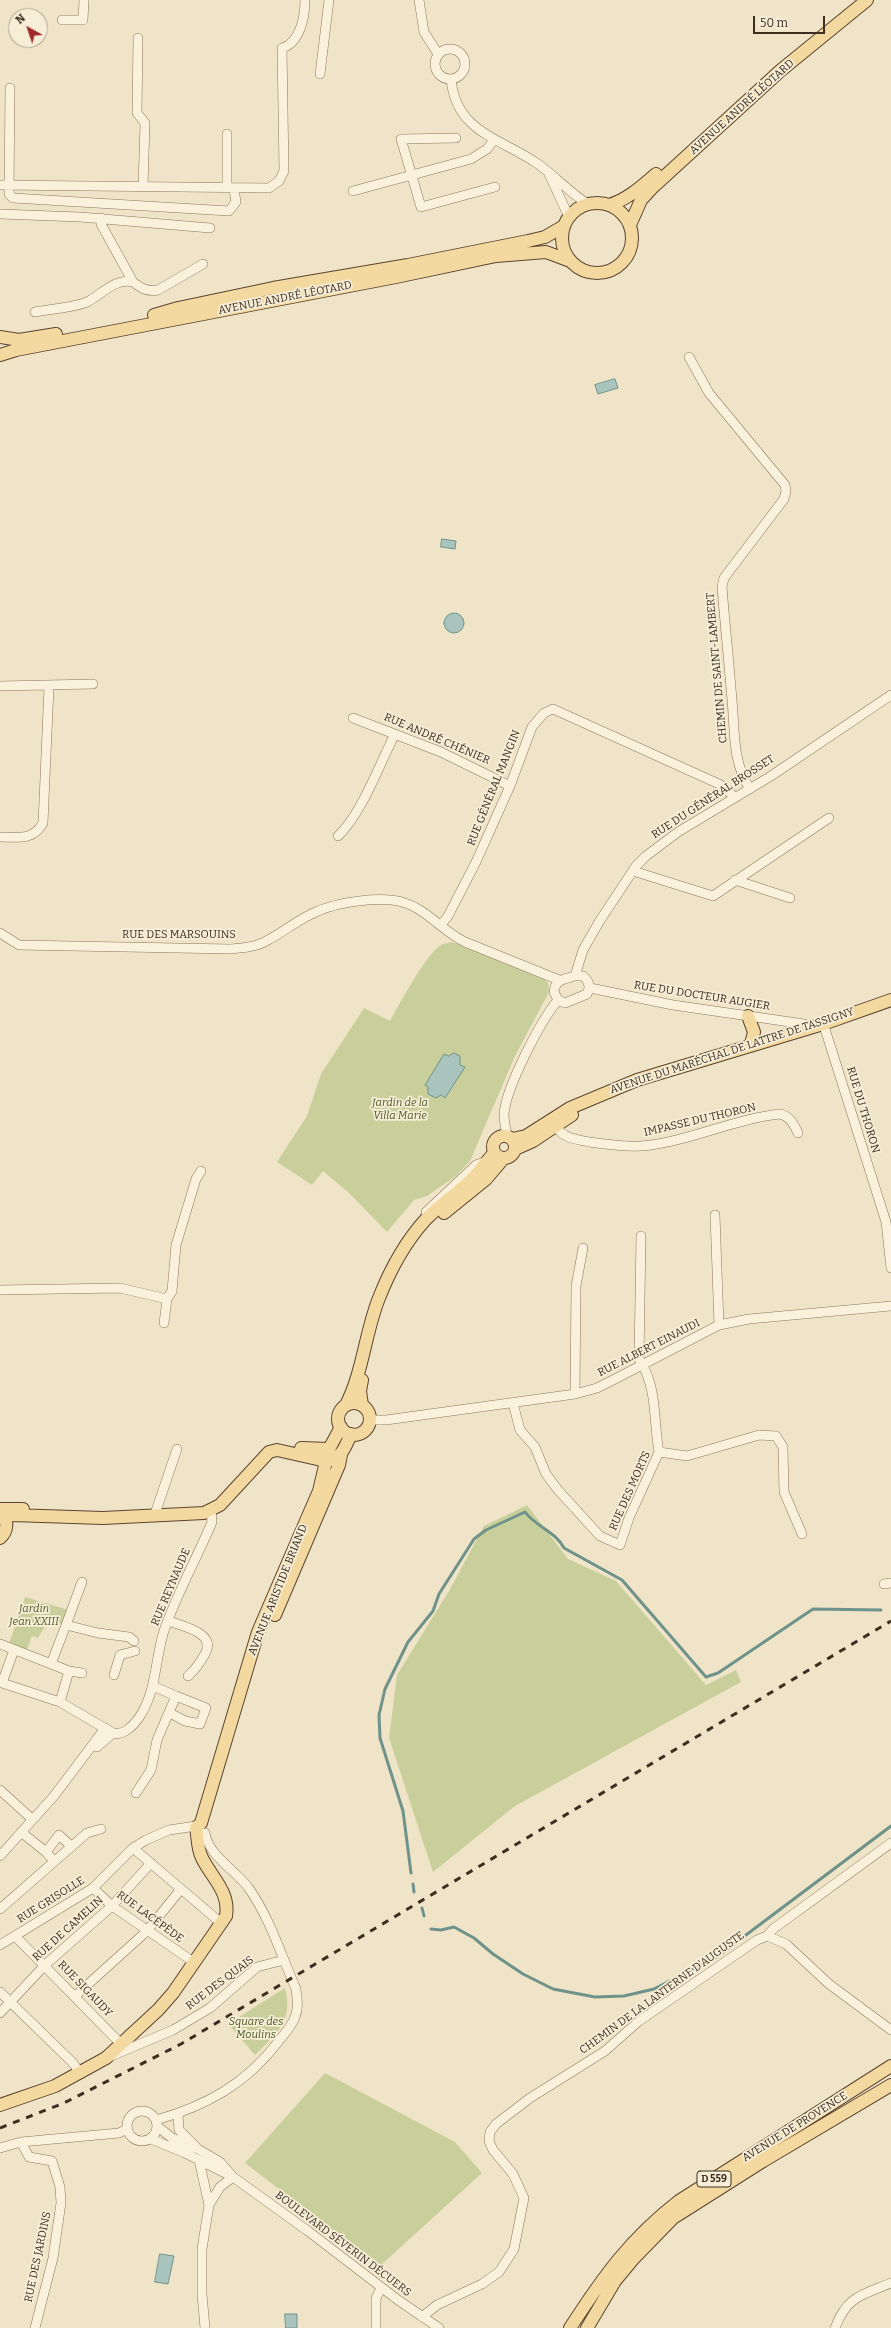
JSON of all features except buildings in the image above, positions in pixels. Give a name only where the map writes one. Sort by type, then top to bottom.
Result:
[{"type":"main road","name":"AVENUE ANDRÉ LÉOTARD","points":[[609,205],[618,202],[648,182],[775,66],[856,0]]},
{"type":"main road","name":"AVENUE ANDRÉ LÉOTARD","points":[[630,225],[641,200],[653,187],[802,52],[868,0]]},
{"type":"main road","points":[[588,204],[609,205],[622,213],[630,225],[632,233],[631,248],[627,256],[617,267],[602,273],[589,272],[577,267],[570,260],[562,244],[566,221],[574,211],[588,204]]},
{"type":"main road","name":"AVENUE ANDRÉ LÉOTARD","points":[[0,337],[19,340],[123,322],[168,312],[178,308],[273,288],[401,266],[528,241],[545,237],[566,221]]},
{"type":"main road","name":"AVENUE ANDRÉ LÉOTARD","points":[[0,355],[16,350],[396,277],[496,256],[546,252],[570,260]]},
{"type":"main road","name":"AVENUE DU MARÉCHAL DE LATTRE DE TASSIGNY","points":[[511,1141],[526,1136],[551,1118],[610,1090],[891,1000]]},
{"type":"main road","name":"AVENUE DU MARÉCHAL DE LATTRE DE TASSIGNY","points":[[511,1141],[533,1141],[586,1106],[650,1080],[825,1029],[855,1016],[891,1006]]},
{"type":"main road","points":[[748,1016],[754,1032],[751,1044]]},
{"type":"main road","points":[[346,1405],[356,1403],[362,1405],[368,1411],[370,1420],[364,1431],[359,1434],[352,1434],[341,1427],[340,1413],[346,1405],[353,1390],[368,1328],[379,1297],[393,1268],[413,1236],[426,1220],[495,1158],[512,1155],[511,1141],[499,1137],[494,1142],[495,1158],[486,1179],[426,1230],[394,1276],[383,1300],[378,1318],[360,1391],[362,1405]]},
{"type":"main road","name":"AVENUE ARISTIDE BRIAND","points":[[201,1828],[258,1632],[319,1491],[329,1449],[341,1427]]},
{"type":"main road","name":"AVENUE ARISTIDE BRIAND","points":[[201,1828],[217,1798],[263,1639],[313,1529],[339,1465],[341,1455],[352,1434]]},
{"type":"main road","points":[[2,1513],[105,1513],[200,1509],[213,1504],[269,1446],[280,1445],[312,1450],[329,1449]]},
{"type":"main road","points":[[2,1513],[12,1515],[103,1518],[196,1514],[211,1510],[229,1496],[260,1460],[273,1450],[326,1461],[334,1460],[341,1455]]},
{"type":"main road","points":[[0,1538],[6,1529],[2,1513]]},
{"type":"main road","points":[[0,2105],[55,2086],[106,2058],[120,2043],[158,2010],[194,1963],[226,1916],[227,1900],[201,1857],[201,1828]]},
{"type":"main road","name":"AVENUE DE PROVENCE","points":[[570,2328],[615,2263],[635,2238],[660,2216],[679,2201],[891,2066]]},
{"type":"main road","name":"AVENUE DE PROVENCE","points":[[588,2328],[615,2281],[634,2258],[673,2218],[763,2161],[891,2085]]},
{"type":"street","points":[[62,20],[83,20],[84,0]]},
{"type":"street","points":[[4,185],[231,189],[269,188],[279,181],[284,171],[282,48],[290,46],[297,37],[305,9],[305,0]]},
{"type":"street","points":[[320,74],[329,0]]},
{"type":"street","points":[[419,0],[424,32],[438,54]]},
{"type":"street","points":[[138,38],[137,113],[145,123],[143,187]]},
{"type":"street","points":[[451,48],[456,49],[464,57],[466,62],[463,72],[451,79],[445,78],[437,72],[434,63],[438,54],[441,51],[451,48]]},
{"type":"street","points":[[451,79],[455,102],[463,116],[494,140],[547,171],[588,204]]},
{"type":"street","points":[[10,88],[4,185],[13,198],[230,211],[236,202],[231,189],[227,134]]},
{"type":"street","points":[[456,138],[401,139],[421,207],[495,187]]},
{"type":"street","points":[[353,191],[471,159],[487,149],[494,140]]},
{"type":"street","points":[[547,171],[566,221]]},
{"type":"street","points":[[0,214],[100,218],[210,228]]},
{"type":"street","points":[[100,218],[101,224],[133,282],[140,288],[150,292],[158,290],[203,264]]},
{"type":"street","points":[[35,312],[86,302],[119,282],[127,280],[133,282]]},
{"type":"street","name":"CHEMIN DE SAINT-LAMBERT","points":[[689,357],[709,393],[785,485],[786,492],[784,499],[727,572],[722,587],[734,714],[734,741],[739,764],[750,789]]},
{"type":"street","points":[[0,686],[49,687],[93,684]]},
{"type":"street","points":[[0,837],[28,838],[37,832],[43,823],[49,687]]},
{"type":"street","name":"RUE DU GÉNÉRAL BROSSET","points":[[575,976],[583,950],[633,871],[659,845],[750,789],[891,695]]},
{"type":"street","name":"RUE GÉNÉRAL MANGIN","points":[[441,925],[448,916],[476,862],[510,786],[532,727],[544,713],[553,709],[719,784],[735,797]]},
{"type":"street","name":"RUE ANDRÉ CHÉNIER","points":[[353,718],[441,752],[510,786]]},
{"type":"street","points":[[338,836],[346,829],[359,806],[395,734]]},
{"type":"street","points":[[633,871],[713,896],[829,818]]},
{"type":"street","points":[[735,880],[790,898]]},
{"type":"street","name":"RUE DES MARSOUINS","points":[[0,933],[19,945],[230,949],[250,947],[267,941],[318,911],[350,904],[389,900],[402,902],[425,912],[441,925]]},
{"type":"street","points":[[441,925],[453,936],[465,942],[559,980],[575,976],[586,978],[590,988],[585,996],[565,1003],[558,1000],[554,989],[559,980]]},
{"type":"street","name":"RUE DU DOCTEUR AUGIER","points":[[590,988],[673,1005],[804,1024],[810,1027]]},
{"type":"street","points":[[511,1141],[504,1116],[507,1096],[518,1071],[558,1000]]},
{"type":"street","name":"RUE DU THORON","points":[[825,1029],[886,1222],[891,1268]]},
{"type":"street","name":"IMPASSE DU THORON","points":[[556,1126],[563,1136],[574,1139],[603,1144],[640,1146],[662,1143],[780,1114],[786,1115],[791,1120],[798,1133]]},
{"type":"street","points":[[164,1323],[167,1299],[172,1291],[176,1245],[196,1179],[201,1171]]},
{"type":"street","points":[[715,1215],[720,1325]]},
{"type":"street","points":[[641,1236],[639,1359],[643,1365],[654,1393],[659,1452]]},
{"type":"street","points":[[575,1394],[576,1286],[583,1248]]},
{"type":"street","points":[[0,1290],[120,1288],[167,1299]]},
{"type":"street","name":"RUE ALBERT EINAUDI","points":[[370,1420],[386,1420],[575,1394],[597,1388],[720,1325],[749,1319],[891,1306]]},
{"type":"street","name":"RUE DES MORTS","points":[[513,1403],[520,1430],[535,1447],[546,1474],[558,1490],[600,1536],[620,1545],[629,1518],[659,1452],[688,1456],[759,1435],[776,1436],[783,1447],[784,1492],[802,1534]]},
{"type":"street","points":[[156,1511],[177,1449]]},
{"type":"street","name":"RUE REYNAUDE","points":[[94,1743],[97,1747],[116,1734],[126,1731],[138,1719],[153,1686],[163,1635],[168,1621],[212,1522],[211,1510]]},
{"type":"street","points":[[51,1664],[82,1582]]},
{"type":"street","points":[[168,1621],[202,1634],[208,1642],[209,1647],[197,1668],[188,1676]]},
{"type":"street","points":[[66,1625],[98,1633],[129,1636],[134,1640]]},
{"type":"street","points":[[0,1644],[69,1671],[82,1673]]},
{"type":"street","points":[[14,1650],[2,1683],[60,1702],[116,1734]]},
{"type":"street","points":[[114,1675],[120,1655],[135,1651]]},
{"type":"street","points":[[60,1702],[69,1671]]},
{"type":"street","points":[[153,1686],[206,1708],[200,1724],[185,1721],[170,1713]]},
{"type":"street","points":[[136,1793],[151,1770],[157,1740],[170,1713],[176,1696]]},
{"type":"street","points":[[0,1856],[54,1796],[105,1728]]},
{"type":"street","points":[[0,1790],[32,1819]]},
{"type":"street","points":[[157,2123],[150,2113],[140,2111],[131,2115],[126,2124],[132,2138],[141,2142],[151,2139],[157,2123],[178,2114],[240,2082],[253,2072],[289,2028],[296,2016],[296,1989],[262,1909],[248,1887],[210,1848],[201,1828]]},
{"type":"street","name":"RUE GRISOLLE","points":[[0,1945],[94,1888],[133,1848],[168,1830],[201,1828]]},
{"type":"street","points":[[0,1909],[87,1833],[101,1829]]},
{"type":"street","points":[[21,1832],[46,1852],[54,1861]]},
{"type":"street","points":[[46,1852],[59,1835],[71,1846]]},
{"type":"street","name":"CHEMIN DE LA LANTERNE D'AUGUSTE","points":[[422,2317],[438,2305],[482,2284],[499,2272],[514,2249],[524,2198],[513,2174],[493,2150],[489,2141],[490,2132],[496,2124],[530,2098],[605,2051],[651,2012],[757,1940],[767,1936],[773,1929],[891,1843]]},
{"type":"street","points":[[133,1848],[221,1923]]},
{"type":"street","name":"RUE DE CAMELIN","points":[[0,2013],[45,1965],[112,1906],[151,1863]]},
{"type":"street","name":"RUE LACÉPÈDE","points":[[94,1888],[112,1906],[194,1963]]},
{"type":"street","points":[[75,1996],[147,1931],[181,1889]]},
{"type":"street","name":"RUE SIGAUDY","points":[[15,1936],[120,2043]]},
{"type":"street","points":[[767,1936],[786,1944],[829,1984],[891,2030]]},
{"type":"street","name":"RUE DES QUAIS","points":[[106,2058],[122,2053],[173,2030],[210,2008],[257,1967],[284,1960]]},
{"type":"street","points":[[0,1992],[73,2063],[80,2073]]},
{"type":"street","points":[[178,2114],[179,2130],[198,2149]]},
{"type":"street","name":"BOULEVARD SÉVERIN DÉCUERS","points":[[157,2123],[172,2138],[198,2149],[220,2162],[233,2177]]},
{"type":"street","points":[[0,2148],[21,2142],[119,2133],[127,2129]]},
{"type":"street","name":"BOULEVARD SÉVERIN DÉCUERS","points":[[151,2139],[233,2177],[308,2231],[381,2288],[440,2328]]},
{"type":"street","name":"RUE DES JARDINS","points":[[21,2142],[29,2157],[52,2161],[60,2186],[61,2203],[53,2258],[35,2328]]},
{"type":"street","points":[[199,2160],[209,2205],[202,2249],[202,2294],[205,2328]]},
{"type":"street","points":[[209,2205],[220,2187],[233,2177]]},
{"type":"street","points":[[835,2328],[841,2312],[848,2304],[891,2283]]},
{"type":"street","points":[[376,2328],[376,2298],[381,2288]]},
{"type":"green space","name":"Jardin de la Villa Marie","points":[[452,942],[543,979],[548,983],[549,992],[515,1056],[470,1161],[456,1176],[427,1196],[414,1200],[387,1232],[348,1192],[323,1171],[312,1185],[277,1162],[307,1116],[321,1074],[364,1008],[390,1021],[414,979],[429,957],[443,944]]},
{"type":"green space","points":[[527,1505],[568,1559],[616,1581],[706,1685],[736,1670],[741,1682],[515,1806],[433,1872],[389,1738],[397,1675],[449,1591],[484,1526]]},
{"type":"green space","name":"Jardin Jean XXIII","points":[[25,1597],[72,1611],[66,1625],[49,1620],[38,1638],[32,1636],[25,1655],[8,1647]]},
{"type":"green space","name":"Square des Moulins","points":[[285,1988],[287,2009],[285,2018],[276,2033],[255,2055],[228,2024]]},
{"type":"green space","points":[[325,2073],[455,2142],[482,2173],[380,2266],[245,2163]]},
{"type":"water","points":[[615,379],[618,388],[598,394],[595,385]]},
{"type":"water","points":[[442,539],[456,541],[455,549],[441,547]]},
{"type":"water","points":[[454,613],[461,616],[464,623],[461,630],[454,633],[447,630],[444,623],[447,616]]},
{"type":"water","points":[[454,1053],[460,1056],[460,1065],[465,1067],[445,1098],[441,1095],[436,1098],[428,1094],[428,1087],[425,1085],[444,1054],[448,1056]]},
{"type":"water","points":[[160,2254],[174,2256],[168,2284],[155,2282]]},
{"type":"water","points":[[285,2314],[297,2314],[297,2328],[286,2328]]},
{"type":"waterway","points":[[411,1873],[403,1811],[380,1738],[379,1715],[385,1689],[408,1642],[433,1611],[439,1594],[474,1539],[486,1530],[525,1512],[529,1517],[551,1533],[564,1548],[622,1580],[706,1677],[718,1673],[813,1609],[881,1610]]},
{"type":"waterway","points":[[431,1929],[441,1930],[454,1927],[474,1938],[493,1954],[523,1974],[553,1989],[595,1997],[624,1996],[654,1989],[718,1956],[891,1826]]},
{"type":"waterway","points":[[413,1884],[414,1892]]},
{"type":"waterway","points":[[422,1908],[424,1916]]},
{"type":"railway","points":[[0,2128],[64,2103],[181,2044],[891,1621]]}]
